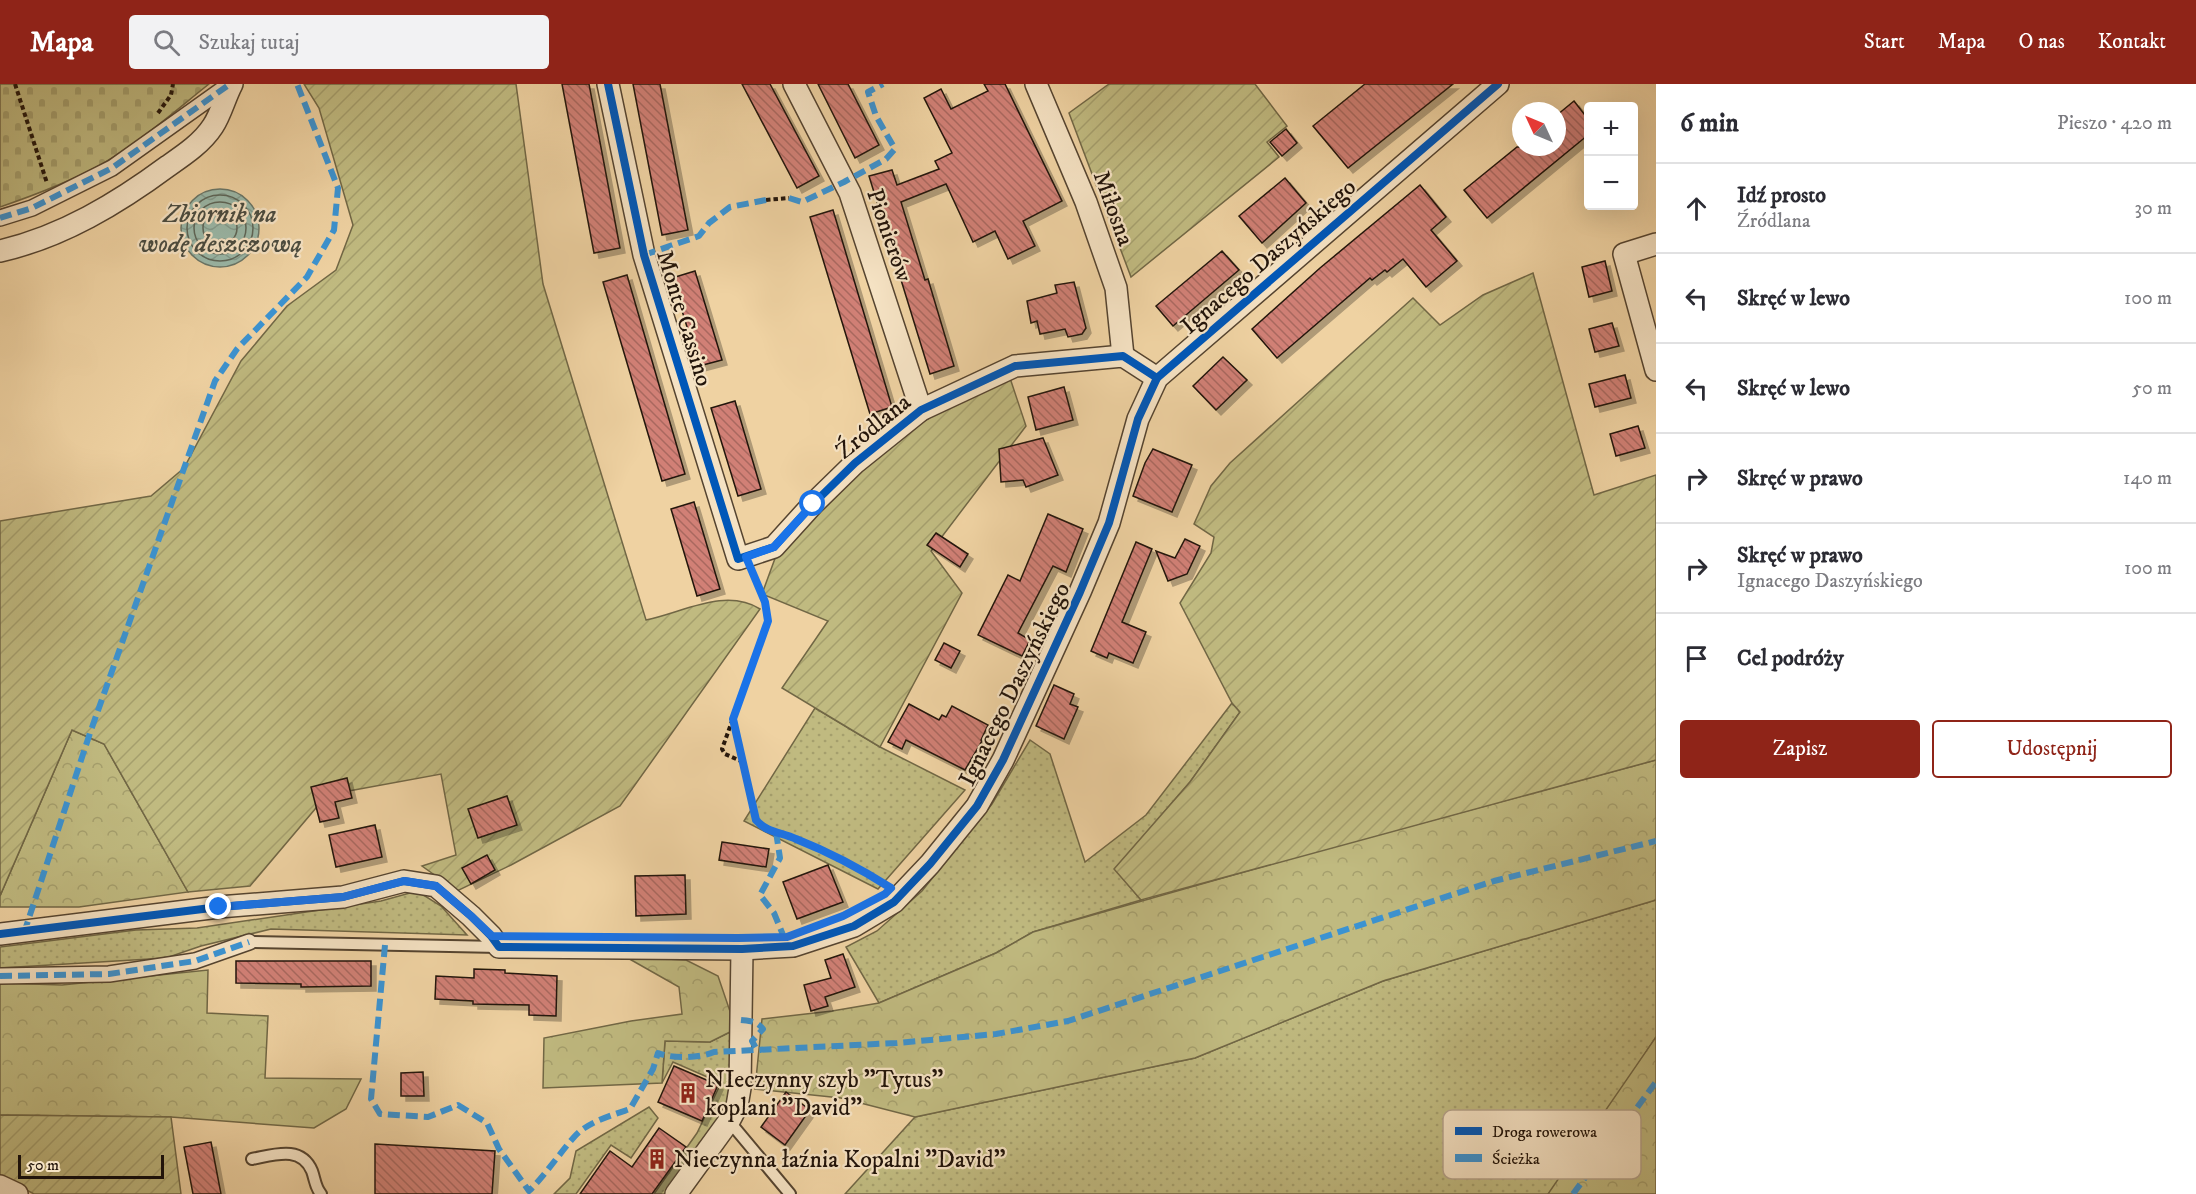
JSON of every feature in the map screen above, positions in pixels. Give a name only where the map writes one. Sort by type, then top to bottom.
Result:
[{"type":"street","points":[[0,218],[32,208],[112,168],[231,84]]},
{"type":"street","points":[[0,251],[57,232],[118,202],[160,172],[191,149],[213,126],[231,84]]},
{"type":"street","name":"Monte Cassino","points":[[608,84],[644,255],[742,558]]},
{"type":"street","name":"Pionierów","points":[[794,84],[850,193],[921,410]]},
{"type":"street","name":"Miłosna","points":[[1036,84],[1086,202],[1116,288],[1123,356]]},
{"type":"street","name":"Ignacego Daszyńskiego","points":[[499,947],[742,950],[793,946],[854,926],[894,902],[930,864],[977,806],[1003,760],[1109,523],[1138,419],[1157,378],[1498,84]]},
{"type":"street","points":[[1656,244],[1624,254],[1656,370]]},
{"type":"street","points":[[1123,356],[1157,378]]},
{"type":"street","name":"Źródlana","points":[[742,558],[774,547],[855,463],[921,410],[1015,366],[1123,356]]},
{"type":"street","points":[[0,934],[219,907],[343,897],[404,881],[436,886],[492,936],[499,947]]},
{"type":"street","points":[[0,976],[109,974],[195,961],[249,942]]},
{"type":"street","points":[[676,1194],[729,1121],[737,1106],[740,1088],[742,950]]},
{"type":"street","points":[[0,1186],[17,1194]]},
{"type":"lane","points":[[249,942],[499,947]]},
{"type":"lane","points":[[729,1121],[790,1194]]},
{"type":"lane","points":[[252,1159],[292,1153],[303,1158],[312,1170],[317,1190],[321,1194]]},
{"type":"path","points":[[15,84],[51,198]]},
{"type":"path","points":[[766,200],[789,198]]},
{"type":"path","points":[[742,558],[765,602],[768,621],[722,748],[725,754],[743,762]]},
{"type":"path","points":[[733,719],[756,820],[764,829],[796,838],[869,874],[891,888],[885,894]]},
{"type":"green space","points":[[0,84],[209,84],[144,136],[102,164],[52,188],[0,207]]},
{"type":"green space","points":[[304,84],[516,84],[543,284],[646,620],[718,601],[732,600],[760,609],[620,806],[511,865],[457,891],[422,866],[456,855],[441,774],[327,795],[250,886],[188,892],[104,744],[72,730],[0,896],[0,521],[151,496],[184,468],[241,361],[287,306],[336,270],[353,225],[319,108]]},
{"type":"green space","points":[[1109,84],[1255,84],[1287,126],[1267,142],[1279,157],[1131,277],[1069,113]]},
{"type":"green space","points":[[1533,273],[1594,495],[1656,475],[1656,760],[1141,900],[1114,869],[1190,782],[1240,712],[1232,703],[1180,603],[1211,553],[1214,537],[1194,524],[1211,486],[1230,463],[1413,298],[1440,325],[1483,295]]},
{"type":"green space","points":[[1009,375],[1026,426],[931,551],[962,593],[880,747],[782,688],[828,621],[762,594],[777,553],[904,425]]},
{"type":"green space","points":[[1232,703],[1240,712],[1190,782],[1115,869],[1141,900],[1033,932],[996,953],[879,1003],[846,947],[877,931],[922,891],[992,804],[1030,740],[1050,754],[1085,862],[1146,815]]},
{"type":"green space","points":[[815,708],[880,747],[965,790],[878,889],[744,821]]},
{"type":"green space","points":[[72,730],[104,744],[188,892],[79,907],[0,907],[0,896]]},
{"type":"green space","points":[[1656,760],[1656,900],[1383,981],[1195,1058],[915,1117],[841,1098],[755,1089],[762,1019],[879,1003],[996,953],[1033,932],[1314,852]]},
{"type":"green space","points":[[417,891],[441,906],[467,935],[271,929],[201,946],[166,958],[0,968],[0,947],[136,930],[197,928],[381,901]]},
{"type":"green space","points":[[1656,900],[1656,1037],[1608,1110],[1443,1110],[1443,1179],[1562,1179],[1552,1194],[845,1194],[915,1117],[1195,1058],[1383,981]]},
{"type":"green space","points":[[626,957],[686,960],[718,976],[736,1029],[710,1042],[665,1041],[662,1083],[543,1088],[544,1038],[631,1021],[682,1014],[679,987]]},
{"type":"green space","points":[[208,970],[207,1013],[268,1016],[265,1078],[361,1079],[346,1109],[314,1128],[171,1117],[0,1115],[0,983],[62,985]]},
{"type":"green space","points":[[736,1029],[732,1071],[728,1085],[732,1086],[723,1112],[668,1194],[654,1194],[697,1133],[721,1083],[673,1062],[662,1083],[665,1041],[710,1042]]},
{"type":"green space","points":[[1656,1037],[1656,1194],[1548,1194],[1558,1179],[1641,1179],[1641,1110],[1606,1110]]},
{"type":"green space","points":[[649,1107],[658,1118],[631,1158],[611,1145],[576,1194],[554,1194],[570,1178],[576,1151]]},
{"type":"green space","points":[[0,1115],[171,1117],[181,1194],[34,1194],[0,1176]]},
{"type":"water","name":"Zbiornik na wodę deszczową","points":[[212,189],[228,189],[242,195],[253,206],[259,220],[259,236],[253,250],[242,261],[228,267],[212,267],[198,261],[187,250],[181,236],[181,220],[187,206],[198,195]]},
{"type":"building","points":[[562,84],[589,84],[620,248],[594,253]]},
{"type":"building","points":[[633,84],[660,84],[688,230],[662,235]]},
{"type":"building","points":[[742,84],[770,84],[819,176],[797,188]]},
{"type":"building","points":[[818,84],[848,84],[879,145],[855,158]]},
{"type":"building","points":[[984,84],[1005,84],[1062,201],[1023,221],[1035,246],[1008,259],[995,231],[973,242],[946,184],[901,202],[925,280],[928,279],[954,366],[930,374],[869,176],[892,170],[897,185],[939,169],[935,161],[952,153],[924,98],[941,89],[951,109],[988,91]]},
{"type":"building","points":[[1365,84],[1453,84],[1348,168],[1313,126]]},
{"type":"building","points":[[1574,101],[1584,114],[1584,138],[1566,153],[1566,108]]},
{"type":"building","points":[[1286,129],[1297,143],[1282,156],[1270,142]]},
{"type":"building","points":[[1512,151],[1512,156],[1562,156],[1487,218],[1464,190]]},
{"type":"building","points":[[1285,178],[1306,203],[1262,243],[1239,216]]},
{"type":"building","points":[[1420,185],[1446,217],[1431,230],[1457,261],[1426,287],[1403,259],[1387,272],[1385,270],[1372,280],[1370,278],[1277,358],[1252,329],[1320,268]]},
{"type":"building","points":[[833,210],[892,407],[870,414],[810,217]]},
{"type":"building","points":[[1222,251],[1239,270],[1173,326],[1156,306]]},
{"type":"building","points":[[1605,261],[1612,291],[1589,297],[1582,267]]},
{"type":"building","points":[[695,271],[722,360],[699,366],[672,278]]},
{"type":"building","points":[[627,275],[685,474],[662,481],[603,282]]},
{"type":"building","points":[[1074,282],[1086,328],[1082,334],[1068,337],[1065,329],[1040,334],[1037,321],[1031,323],[1027,301],[1057,293],[1055,285]]},
{"type":"building","points":[[1612,323],[1619,346],[1595,352],[1589,329]]},
{"type":"building","points":[[1223,357],[1247,380],[1216,410],[1193,386]]},
{"type":"building","points":[[1625,375],[1631,398],[1595,407],[1589,384]]},
{"type":"building","points":[[1064,387],[1073,420],[1036,430],[1028,397]]},
{"type":"building","points":[[735,401],[761,489],[738,496],[711,408]]},
{"type":"building","points":[[1638,426],[1645,448],[1616,456],[1610,434]]},
{"type":"building","points":[[1043,438],[1058,475],[1026,487],[1023,480],[1001,482],[999,449]]},
{"type":"building","points":[[1153,449],[1192,465],[1172,512],[1133,496],[1145,463]]},
{"type":"building","points":[[694,502],[720,589],[697,596],[671,509]]},
{"type":"building","points":[[1048,514],[1083,529],[1066,572],[1053,566],[1018,633],[1030,640],[1022,656],[978,635],[1008,575],[1020,581]]},
{"type":"building","points":[[936,533],[968,554],[960,567],[927,545]]},
{"type":"building","points":[[1185,539],[1200,546],[1187,574],[1168,581],[1156,551],[1175,558]]},
{"type":"building","points":[[1136,542],[1152,549],[1122,622],[1146,632],[1133,663],[1109,653],[1107,658],[1091,651]]},
{"type":"building","points":[[944,643],[960,651],[951,668],[935,660]]},
{"type":"building","points":[[1054,685],[1074,694],[1070,704],[1078,707],[1064,739],[1036,726]]},
{"type":"building","points":[[909,704],[939,720],[942,715],[946,717],[952,706],[988,725],[982,741],[965,770],[906,740],[902,749],[888,742]]},
{"type":"building","points":[[347,778],[352,798],[335,802],[339,818],[320,822],[311,787]]},
{"type":"building","points":[[507,796],[517,825],[478,838],[468,809]]},
{"type":"building","points":[[375,825],[382,857],[336,867],[329,835]]},
{"type":"building","points":[[722,842],[769,849],[766,867],[719,860]]},
{"type":"building","points":[[487,855],[495,870],[471,884],[462,868]]},
{"type":"building","points":[[828,865],[843,902],[797,919],[783,882]]},
{"type":"building","points":[[685,875],[686,914],[636,916],[635,876]]},
{"type":"building","points":[[843,954],[855,987],[825,997],[828,1006],[811,1011],[804,985],[831,978],[825,960]]},
{"type":"building","points":[[236,961],[371,961],[371,986],[301,987],[301,984],[236,983]]},
{"type":"building","points":[[474,969],[557,976],[556,1016],[529,1015],[529,1005],[473,1004],[473,1001],[435,999],[436,976],[474,978]]},
{"type":"building","name":"NIeczynny szyb \"Tytus\" koplani \"David\"","points":[[674,1066],[718,1085],[702,1121],[658,1102]]},
{"type":"building","points":[[423,1072],[424,1096],[401,1096],[401,1073]]},
{"type":"building","points":[[786,1092],[810,1110],[785,1145],[761,1127]]},
{"type":"building","name":"Nieczynna łaźnia Kopalni \"David\"","points":[[659,1128],[686,1147],[652,1194],[580,1194],[610,1151],[632,1167]]},
{"type":"building","points":[[211,1142],[221,1194],[193,1194],[184,1147]]},
{"type":"building","points":[[375,1144],[495,1151],[492,1194],[375,1194]]},
{"type":"marked path","points":[[0,218],[32,208],[112,168],[230,84]]},
{"type":"marked path","points":[[24,933],[90,733],[215,381],[237,349],[307,277],[334,230],[338,188],[297,84]]},
{"type":"marked path","points":[[789,198],[802,202],[886,159],[895,149],[876,116],[868,92],[883,84]]},
{"type":"marked path","points":[[644,255],[699,236],[709,223],[730,207],[766,200]]},
{"type":"marked path","points":[[776,832],[780,858],[760,895],[774,913],[788,947]]},
{"type":"marked path","points":[[385,945],[371,1099],[380,1114],[428,1117],[458,1105],[487,1123],[499,1149],[529,1191],[580,1131],[630,1109],[653,1069],[658,1053],[686,1057],[714,1052],[897,1043],[996,1034],[1068,1021],[1494,881],[1656,841]]},
{"type":"marked path","points":[[0,976],[109,974],[195,961],[249,942]]},
{"type":"marked path","points":[[741,1020],[761,1026],[763,1029],[752,1041],[757,1050],[761,1050]]},
{"type":"marked path","points":[[1635,1110],[1656,1082]]},
{"type":"marked path","points":[[1573,1194],[1584,1179]]},
{"type":"cycle path","points":[[608,84],[644,255],[738,559],[774,547],[855,463],[921,410],[1015,366],[1123,356],[1157,378]]},
{"type":"cycle path","points":[[0,934],[219,907],[343,897],[404,881],[436,886],[471,916],[499,947],[742,949],[793,946],[854,926],[894,902],[930,864],[977,806],[1003,760],[1109,523],[1138,419],[1157,378],[1498,84]]},
{"type":"place","name":"NIeczynny szyb \"Tytus\" koplani \"David\"","points":[[688,1093]]},
{"type":"place","name":"Nieczynna łaźnia Kopalni \"David\"","points":[[657,1159]]},
{"type":"route","points":[[219,907],[343,897],[404,881],[436,886],[492,936],[738,938],[787,937],[843,916],[885,894],[891,888],[869,874],[796,838],[764,829],[756,820],[733,719],[750,666],[768,621],[765,602],[746,557],[774,547],[813,504]]}]
